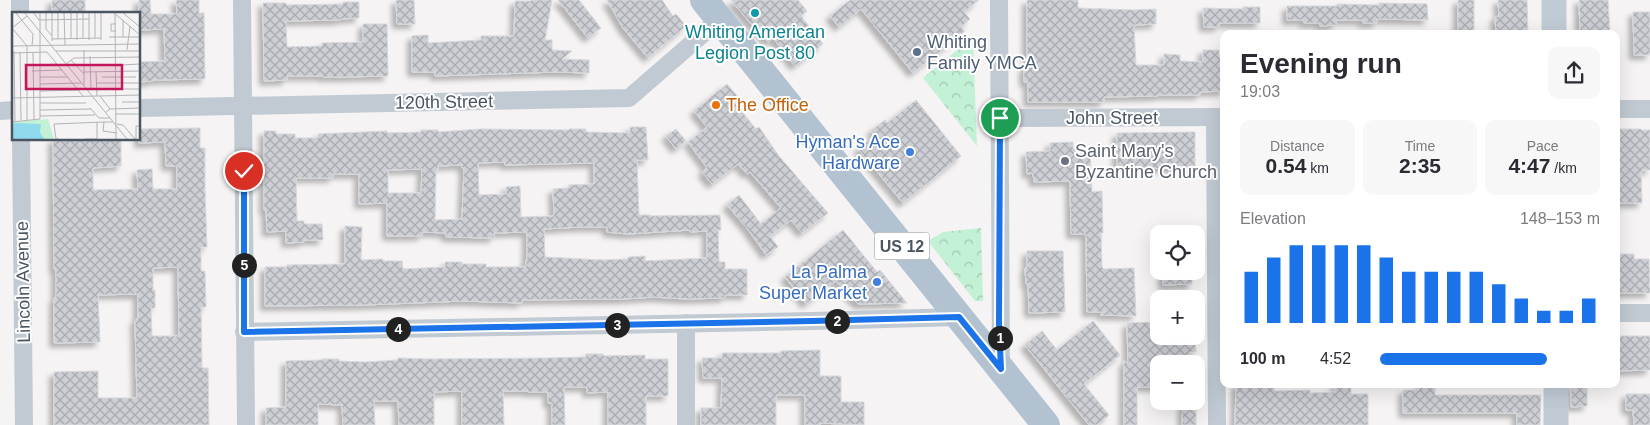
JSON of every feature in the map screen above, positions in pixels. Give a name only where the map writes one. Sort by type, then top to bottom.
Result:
[{"type":"main road","name":"US 12","points":[[712,10],[1046,425]]},
{"type":"street","points":[[242,0],[246,425]]},
{"type":"street","points":[[999,0],[999,324],[1001,369]]},
{"type":"street","points":[[1554,0],[1554,30]]},
{"type":"street","name":"120th Street","points":[[140,108],[629,98],[712,10]]},
{"type":"street","points":[[1620,109],[1650,108]]},
{"type":"street","points":[[1217,425],[1220,317],[1219,117]]},
{"type":"street","name":"John Street","points":[[1000,118],[1219,117]]},
{"type":"street","name":"Lincoln Avenue","points":[[21,140],[24,425]]},
{"type":"street","points":[[1620,313],[1650,313]]},
{"type":"street","points":[[244,332],[959,317]]},
{"type":"street","points":[[686,324],[686,425]]},
{"type":"street","points":[[1556,388],[1556,425]]},
{"type":"green space","points":[[973,37],[977,146],[923,78]]},
{"type":"green space","points":[[981,228],[983,301],[975,301],[928,241],[943,232]]},
{"type":"building","points":[[52,0],[85,0],[85,11],[52,12]]},
{"type":"building","points":[[139,0],[150,0],[151,14],[177,14],[176,0],[199,0],[199,13],[204,13],[205,79],[140,82],[140,62],[165,61],[164,29],[140,30]]},
{"type":"building","points":[[396,0],[414,0],[415,24],[397,24]]},
{"type":"building","points":[[552,0],[545,40],[552,40],[552,50],[572,51],[562,59],[589,60],[589,73],[557,72],[435,76],[435,72],[412,72],[412,36],[428,35],[428,43],[481,40],[481,36],[514,36],[515,1]]},
{"type":"building","points":[[558,0],[579,0],[601,28],[588,38]]},
{"type":"building","points":[[607,0],[662,0],[673,16],[676,14],[686,26],[648,58],[623,28]]},
{"type":"building","points":[[731,0],[798,0],[807,11],[801,16],[823,44],[795,66],[773,38],[768,42]]},
{"type":"building","name":"Whiting Family YMCA","points":[[850,0],[979,0],[964,12],[970,19],[961,27],[965,31],[913,73],[861,9],[839,27],[830,16]]},
{"type":"building","points":[[1027,0],[1078,0],[1078,8],[1156,9],[1156,24],[1134,25],[1136,65],[1164,65],[1164,54],[1180,55],[1180,61],[1203,62],[1203,50],[1219,50],[1220,91],[1200,92],[1200,95],[1104,97],[1104,102],[1028,102],[1028,82],[1024,82],[1024,67],[1027,67]]},
{"type":"building","points":[[1458,0],[1474,0],[1474,30],[1458,30]]},
{"type":"building","points":[[1498,0],[1527,0],[1528,30],[1496,30],[1495,17],[1499,16]]},
{"type":"building","points":[[1579,0],[1608,0],[1610,30],[1580,30]]},
{"type":"building","points":[[343,2],[359,2],[359,18],[286,21],[287,47],[322,46],[322,43],[363,42],[363,24],[387,24],[388,76],[287,76],[287,80],[264,81],[263,3],[286,3],[286,5],[343,4]]},
{"type":"building","points":[[1379,3],[1427,4],[1428,20],[1377,19],[1377,23],[1363,23],[1363,20],[1336,20],[1336,25],[1320,26],[1320,23],[1304,23],[1304,20],[1287,20],[1287,6],[1379,5]]},
{"type":"building","points":[[1243,7],[1260,7],[1260,23],[1219,23],[1219,27],[1204,27],[1203,8],[1243,9]]},
{"type":"building","points":[[1633,12],[1650,12],[1650,55],[1634,55]]},
{"type":"building","points":[[727,84],[739,98],[734,102],[756,129],[759,127],[779,156],[828,213],[802,233],[791,220],[770,236],[778,247],[766,255],[747,228],[727,205],[739,195],[761,224],[781,208],[750,172],[747,174],[738,164],[712,184],[702,172],[707,168],[688,142],[707,127],[694,111]]},
{"type":"building","name":"Hyman's Ace Hardware","points":[[916,100],[961,156],[903,203],[858,149],[875,136],[871,131],[885,120],[887,123]]},
{"type":"building","points":[[630,127],[646,127],[648,160],[637,160],[639,215],[720,215],[721,230],[718,230],[719,262],[725,262],[725,269],[747,269],[747,295],[725,295],[725,298],[686,299],[654,297],[522,300],[522,303],[463,301],[265,306],[265,267],[345,264],[345,226],[362,227],[361,260],[383,259],[383,261],[402,261],[403,269],[445,267],[445,262],[486,264],[486,267],[526,267],[527,232],[494,233],[494,238],[446,237],[446,233],[422,232],[422,236],[387,236],[387,203],[359,204],[359,174],[333,174],[333,178],[296,178],[297,221],[304,221],[304,224],[322,224],[323,240],[304,240],[304,242],[286,243],[286,231],[267,232],[266,210],[264,210],[264,131],[276,131],[276,134],[295,134],[295,138],[318,138],[318,134],[387,131],[387,133],[421,132],[421,130],[438,130],[438,132],[481,129],[586,129],[586,132],[630,133]],"holes":[[[505,162],[505,165],[594,163],[594,184],[569,185],[569,188],[553,189],[554,216],[521,217],[520,186],[506,187],[506,194],[479,195],[478,163]],[[462,165],[462,168],[464,168],[462,219],[435,220],[436,170],[438,170],[438,166]],[[422,169],[421,193],[388,193],[388,170]],[[607,227],[607,232],[628,234],[690,230],[690,232],[707,231],[707,258],[645,261],[645,256],[603,260],[545,257],[544,229]]]},
{"type":"building","points":[[200,128],[200,148],[205,148],[207,247],[201,247],[201,271],[205,271],[206,307],[201,307],[202,368],[208,368],[209,425],[54,425],[54,372],[98,371],[98,398],[137,398],[135,322],[138,319],[138,294],[98,295],[100,342],[54,343],[56,269],[54,269],[53,140],[121,140],[121,166],[93,168],[93,190],[138,189],[137,170],[152,169],[153,189],[177,189],[177,166],[166,166],[165,142],[139,143],[140,129]],"holes":[[[178,267],[179,336],[152,336],[151,308],[155,308],[153,268]]]},
{"type":"building","points":[[676,129],[686,141],[676,149],[666,136]]},
{"type":"building","points":[[1620,129],[1650,130],[1650,170],[1642,170],[1641,172],[1642,203],[1620,203]]},
{"type":"building","points":[[1195,132],[1195,170],[1184,170],[1184,168],[1117,169],[1117,133]]},
{"type":"building","points":[[1073,142],[1073,148],[1090,148],[1092,192],[1102,191],[1102,267],[1104,269],[1134,268],[1136,316],[1100,315],[1105,312],[1087,312],[1086,236],[1085,234],[1071,234],[1070,181],[1034,182],[1033,173],[1027,174],[1026,152],[1050,151],[1050,143]]},
{"type":"building","points":[[843,230],[877,272],[880,270],[907,303],[858,304],[836,281],[806,304],[785,277]]},
{"type":"building","points":[[1027,251],[1063,251],[1065,312],[1029,313],[1028,284],[1026,284],[1025,268],[1027,268]]},
{"type":"building","points":[[1620,254],[1634,254],[1634,259],[1649,259],[1650,293],[1620,293]]},
{"type":"building","points":[[1163,280],[1192,280],[1192,284],[1163,285]]},
{"type":"building","points":[[1093,321],[1120,355],[1084,384],[1109,415],[1097,425],[1089,425],[1025,345],[1042,331],[1057,350]]},
{"type":"building","points":[[1150,322],[1150,345],[1195,345],[1196,352],[1190,352],[1190,355],[1150,355],[1150,387],[1137,387],[1137,425],[1124,425],[1124,360],[1128,364],[1127,323]]},
{"type":"building","points":[[1620,336],[1650,336],[1650,370],[1620,371]]},
{"type":"building","points":[[820,350],[820,376],[841,376],[841,402],[864,402],[864,425],[820,423],[820,425],[805,425],[805,395],[776,395],[776,425],[701,425],[701,408],[721,408],[722,378],[703,378],[702,358],[722,358],[722,353],[781,353],[781,351]]},
{"type":"building","points":[[586,354],[603,354],[604,356],[645,355],[645,359],[668,359],[668,396],[646,396],[646,425],[608,425],[608,392],[587,393],[587,387],[564,387],[565,425],[552,425],[552,403],[548,403],[548,392],[503,391],[504,425],[462,425],[462,391],[434,392],[434,425],[399,425],[398,401],[374,401],[375,425],[343,425],[342,405],[318,404],[318,425],[266,425],[266,408],[286,407],[286,361],[339,359],[339,361],[365,362],[398,360],[398,358],[548,358],[586,357]]},
{"type":"building","points":[[1236,388],[1274,388],[1276,391],[1310,390],[1310,393],[1335,392],[1335,388],[1351,388],[1351,394],[1368,394],[1368,425],[1235,425]]},
{"type":"building","points":[[1419,388],[1435,388],[1435,395],[1541,395],[1540,425],[1517,425],[1517,413],[1403,413],[1403,390],[1419,390]]},
{"type":"building","points":[[1571,388],[1587,388],[1587,406],[1571,407]]},
{"type":"building","points":[[1626,394],[1650,394],[1650,425],[1634,425],[1633,410],[1626,410]]},
{"type":"building","points":[[1183,410],[1196,410],[1196,425],[1182,425]]},
{"type":"place","name":"Whiting American Legion Post 80","points":[[755,13]]},
{"type":"place","name":"Whiting Family YMCA","points":[[917,52]]},
{"type":"place","name":"The Office","points":[[716,105]]},
{"type":"place","name":"Hyman's Ace Hardware","points":[[910,152]]},
{"type":"place","name":"Saint Mary's Byzantine Church","points":[[1065,161]]},
{"type":"place","name":"La Palma Super Market","points":[[877,282]]},
{"type":"route","points":[[244,171],[244,332],[959,317],[1001,369],[999,324],[1000,118]]}]
